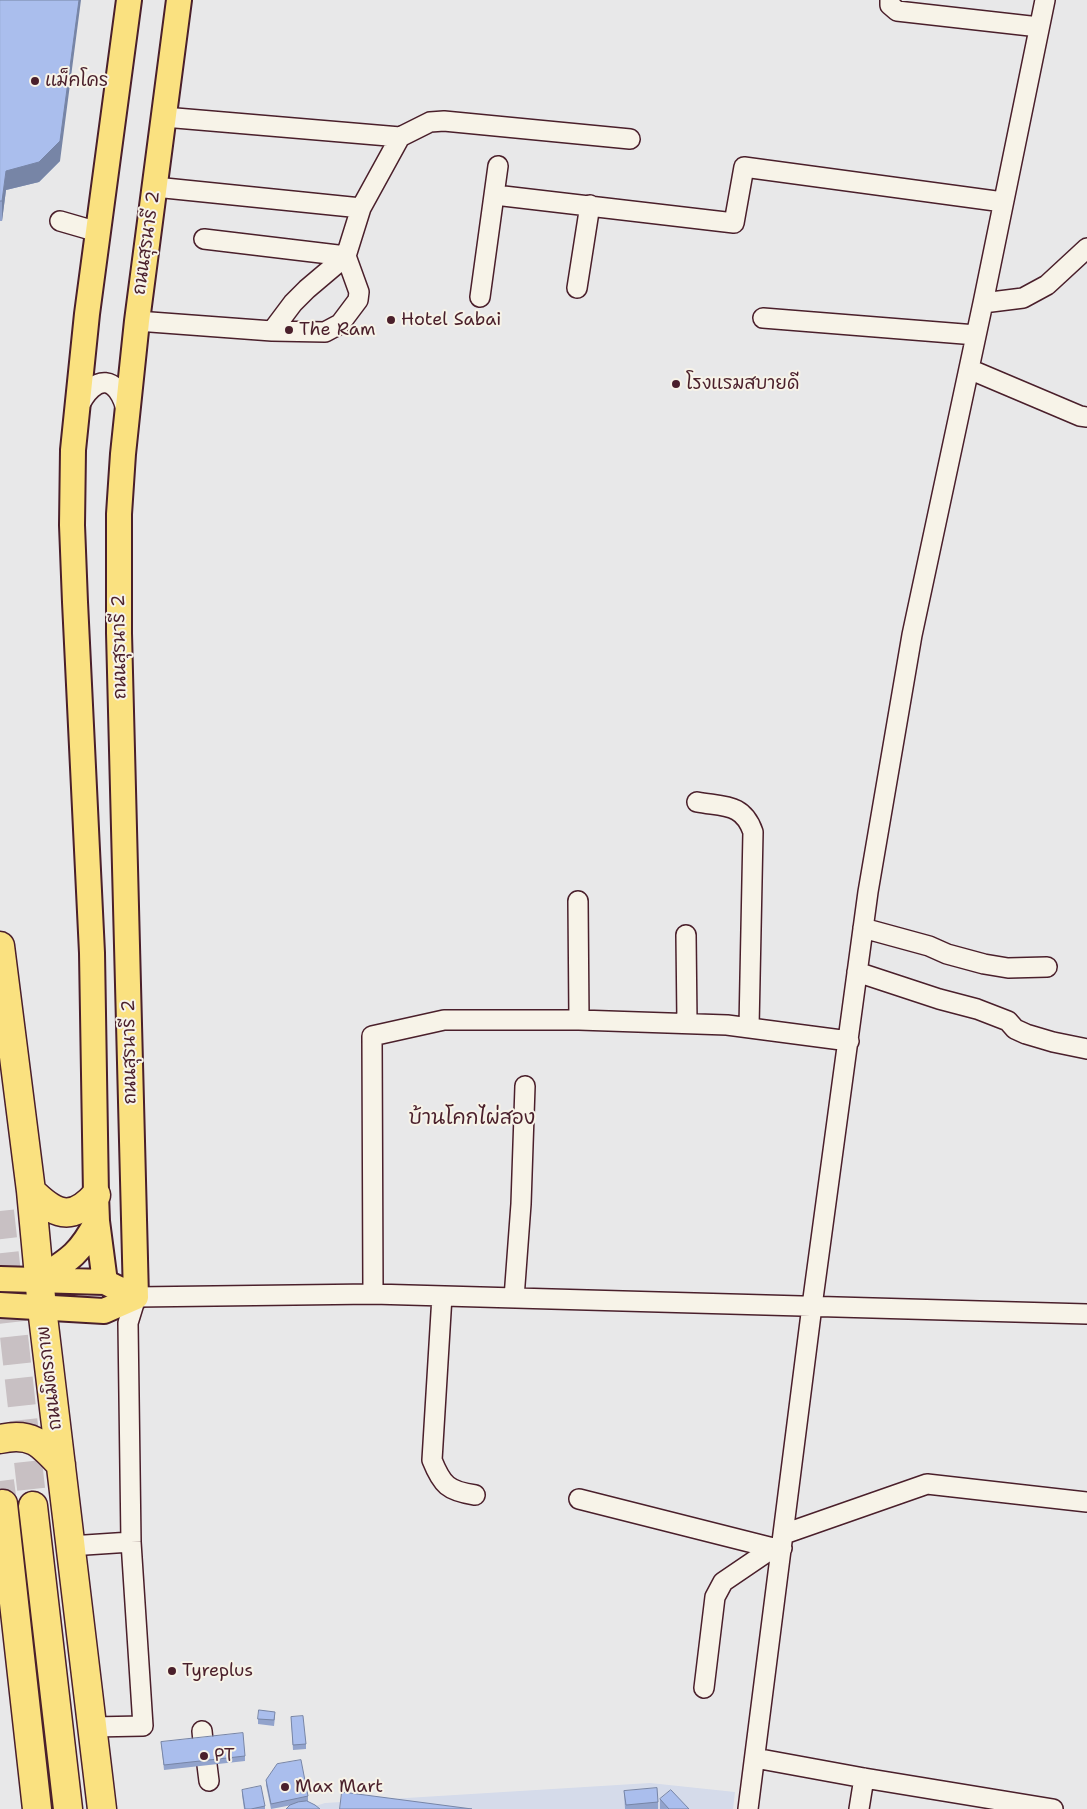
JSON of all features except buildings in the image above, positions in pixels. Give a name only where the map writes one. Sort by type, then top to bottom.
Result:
[{"type":"highway","name":"ถนนมิตรภาพ","points":[[0,946],[31,1191],[60,1465],[102,1809]]},
{"type":"highway","points":[[0,1103],[6,1095],[16,1070]]},
{"type":"highway","points":[[31,1191],[47,1207],[57,1211],[68,1212],[79,1209],[88,1203],[96,1208]]},
{"type":"highway","points":[[0,1439],[18,1436],[30,1438],[44,1446],[60,1465]]},
{"type":"highway","points":[[3,1504],[37,1809]]},
{"type":"highway","points":[[33,1506],[68,1809]]},
{"type":"main road","name":"ถนนสุรนารี 2","points":[[105,1282],[96,1208],[92,953],[72,525],[73,450],[98,232],[129,0]]},
{"type":"main road","name":"ถนนสุรนารี 2","points":[[136,1297],[119,624],[119,514],[126,413],[179,0]]},
{"type":"main road","points":[[39,1279],[74,1256],[87,1239],[96,1208]]},
{"type":"main road","points":[[0,1280],[39,1279],[105,1282],[136,1297]]},
{"type":"main road","points":[[0,1305],[104,1311],[136,1297]]},
{"type":"street","points":[[890,0],[890,5],[898,11],[1039,27]]},
{"type":"street","points":[[748,1809],[780,1543],[863,928],[912,635],[1045,0]]},
{"type":"street","points":[[164,117],[400,137],[430,122],[444,121],[630,138]]},
{"type":"street","points":[[272,331],[300,296],[346,256],[361,208],[400,137]]},
{"type":"street","points":[[480,297],[496,195],[498,166]]},
{"type":"street","points":[[496,195],[734,223],[744,167],[1003,202]]},
{"type":"street","points":[[155,188],[361,208]]},
{"type":"street","points":[[577,288],[590,205]]},
{"type":"street","points":[[60,220],[98,232]]},
{"type":"street","points":[[204,239],[346,256]]},
{"type":"street","points":[[983,303],[1023,298],[1047,285],[1087,248]]},
{"type":"street","points":[[137,322],[272,331],[325,332],[340,324],[358,300],[359,292],[346,256]]},
{"type":"street","points":[[763,318],[976,335]]},
{"type":"street","points":[[969,369],[1080,416],[1087,417]]},
{"type":"street","points":[[76,412],[83,398],[94,386],[105,382],[116,388],[122,397],[126,413]]},
{"type":"street","points":[[697,802],[732,808],[741,812],[749,820],[753,832],[749,1027]]},
{"type":"street","points":[[578,901],[579,1020]]},
{"type":"street","points":[[863,928],[984,964],[1008,968],[1048,967]]},
{"type":"street","points":[[686,935],[687,1022]]},
{"type":"street","points":[[857,972],[939,999],[977,1009],[1008,1021],[1015,1029],[1021,1032],[1087,1049]]},
{"type":"street","points":[[373,1294],[372,1036],[444,1020],[579,1020],[687,1022],[749,1027],[849,1041]]},
{"type":"street","points":[[514,1298],[525,1086]]},
{"type":"street","points":[[92,1727],[143,1726],[131,1542],[128,1323],[136,1297],[373,1294],[1087,1314]]},
{"type":"street","points":[[442,1296],[432,1460],[438,1474],[448,1488],[461,1493],[475,1495]]},
{"type":"street","points":[[704,1688],[715,1597],[718,1589],[723,1582],[780,1543],[927,1484],[1087,1502]]},
{"type":"street","points":[[579,1499],[780,1543]]},
{"type":"street","points":[[70,1546],[131,1542]]},
{"type":"street","points":[[755,1758],[864,1778],[953,1801],[1053,1809]]},
{"type":"street","points":[[859,1809],[864,1778]]},
{"type":"shaded area","points":[[650,1783],[735,1792],[733,1809],[306,1809],[325,1803]]},
{"type":"tunnel","points":[[0,1211],[33,1506]]},
{"type":"tunnel","points":[[0,1481],[3,1504]]},
{"type":"place","name":"แม็คโคร","points":[[35,81]]},
{"type":"place","name":"Hotel Sabai","points":[[391,320]]},
{"type":"place","name":"The Ram","points":[[289,330]]},
{"type":"place","name":"โรงแรมสบายดี","points":[[676,384]]},
{"type":"place","name":"Tyreplus","points":[[172,1671]]},
{"type":"place","name":"PT","points":[[204,1756]]},
{"type":"place","name":"Max Mart","points":[[285,1787]]},
{"type":"district","name":"บ้านโคกไผ่สอง","points":[[472,1119]]}]
